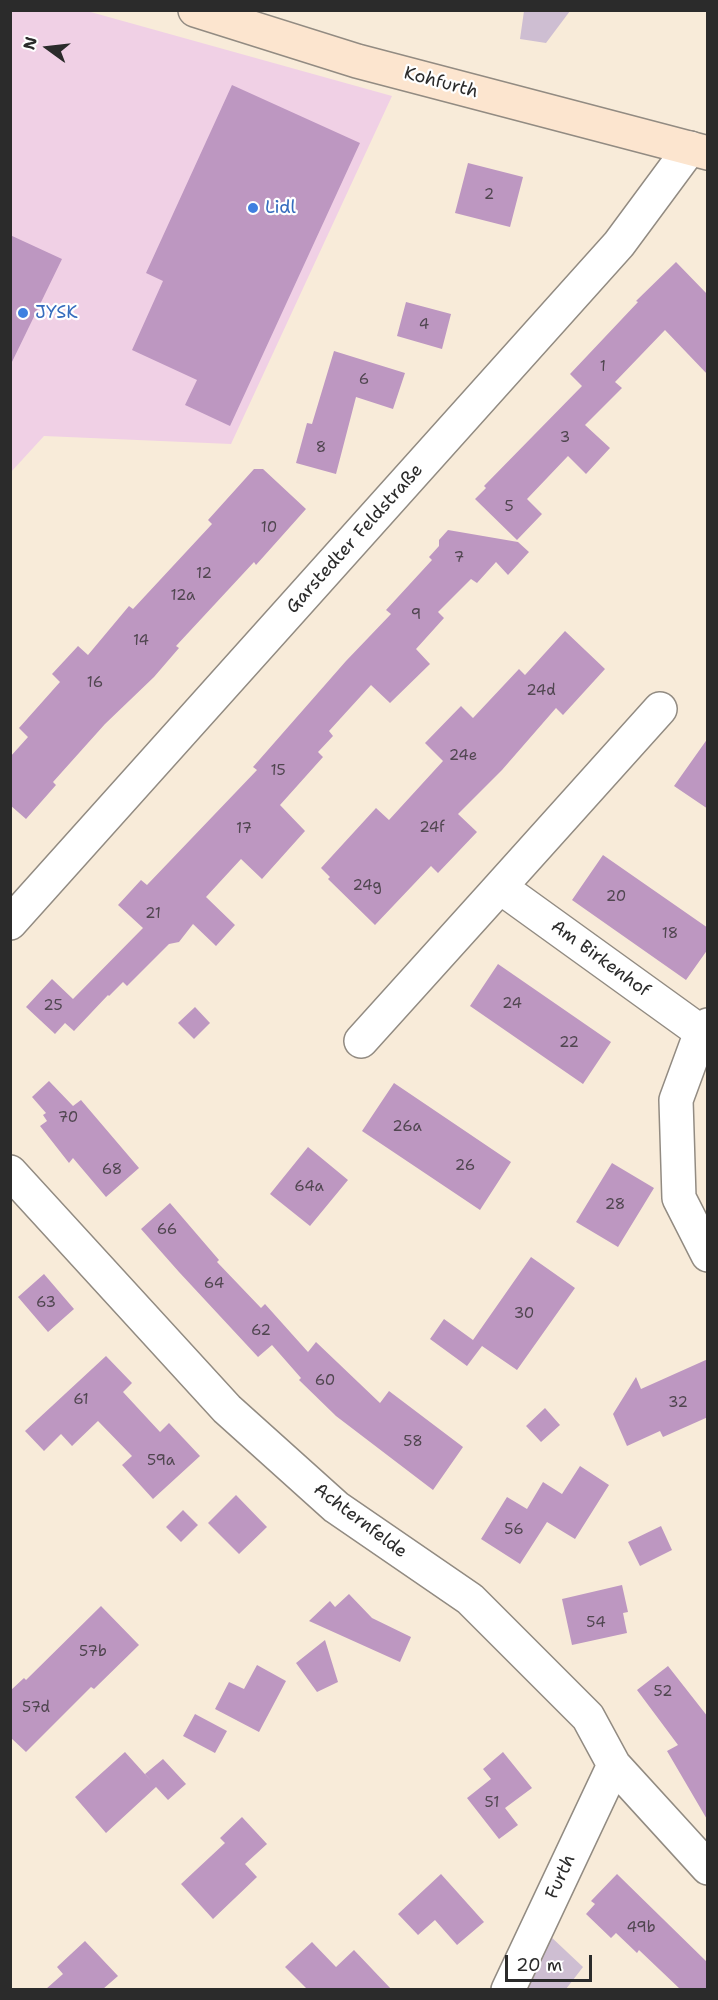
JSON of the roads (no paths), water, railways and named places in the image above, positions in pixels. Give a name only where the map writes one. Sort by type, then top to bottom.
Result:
[{"type":"street","name":"Kohfurth","points":[[195,10],[357,61],[699,150]]},
{"type":"street","name":"Garstedter Feldstraße","points":[[10,923],[620,244],[699,150]]},
{"type":"street","points":[[361,1041],[660,709]]},
{"type":"street","name":"Am Birkenhof","points":[[500,886],[704,1028],[676,1100],[679,1198],[708,1255]]},
{"type":"street","name":"Achternfelde","points":[[10,1172],[227,1409],[336,1507],[470,1599],[588,1717],[614,1765],[706,1861]]},
{"type":"street","name":"Furth","points":[[508,1989],[614,1765]]},
{"type":"place","name":"Lidl","points":[[253,208]]},
{"type":"place","name":"JYSK","points":[[23,313]]}]
